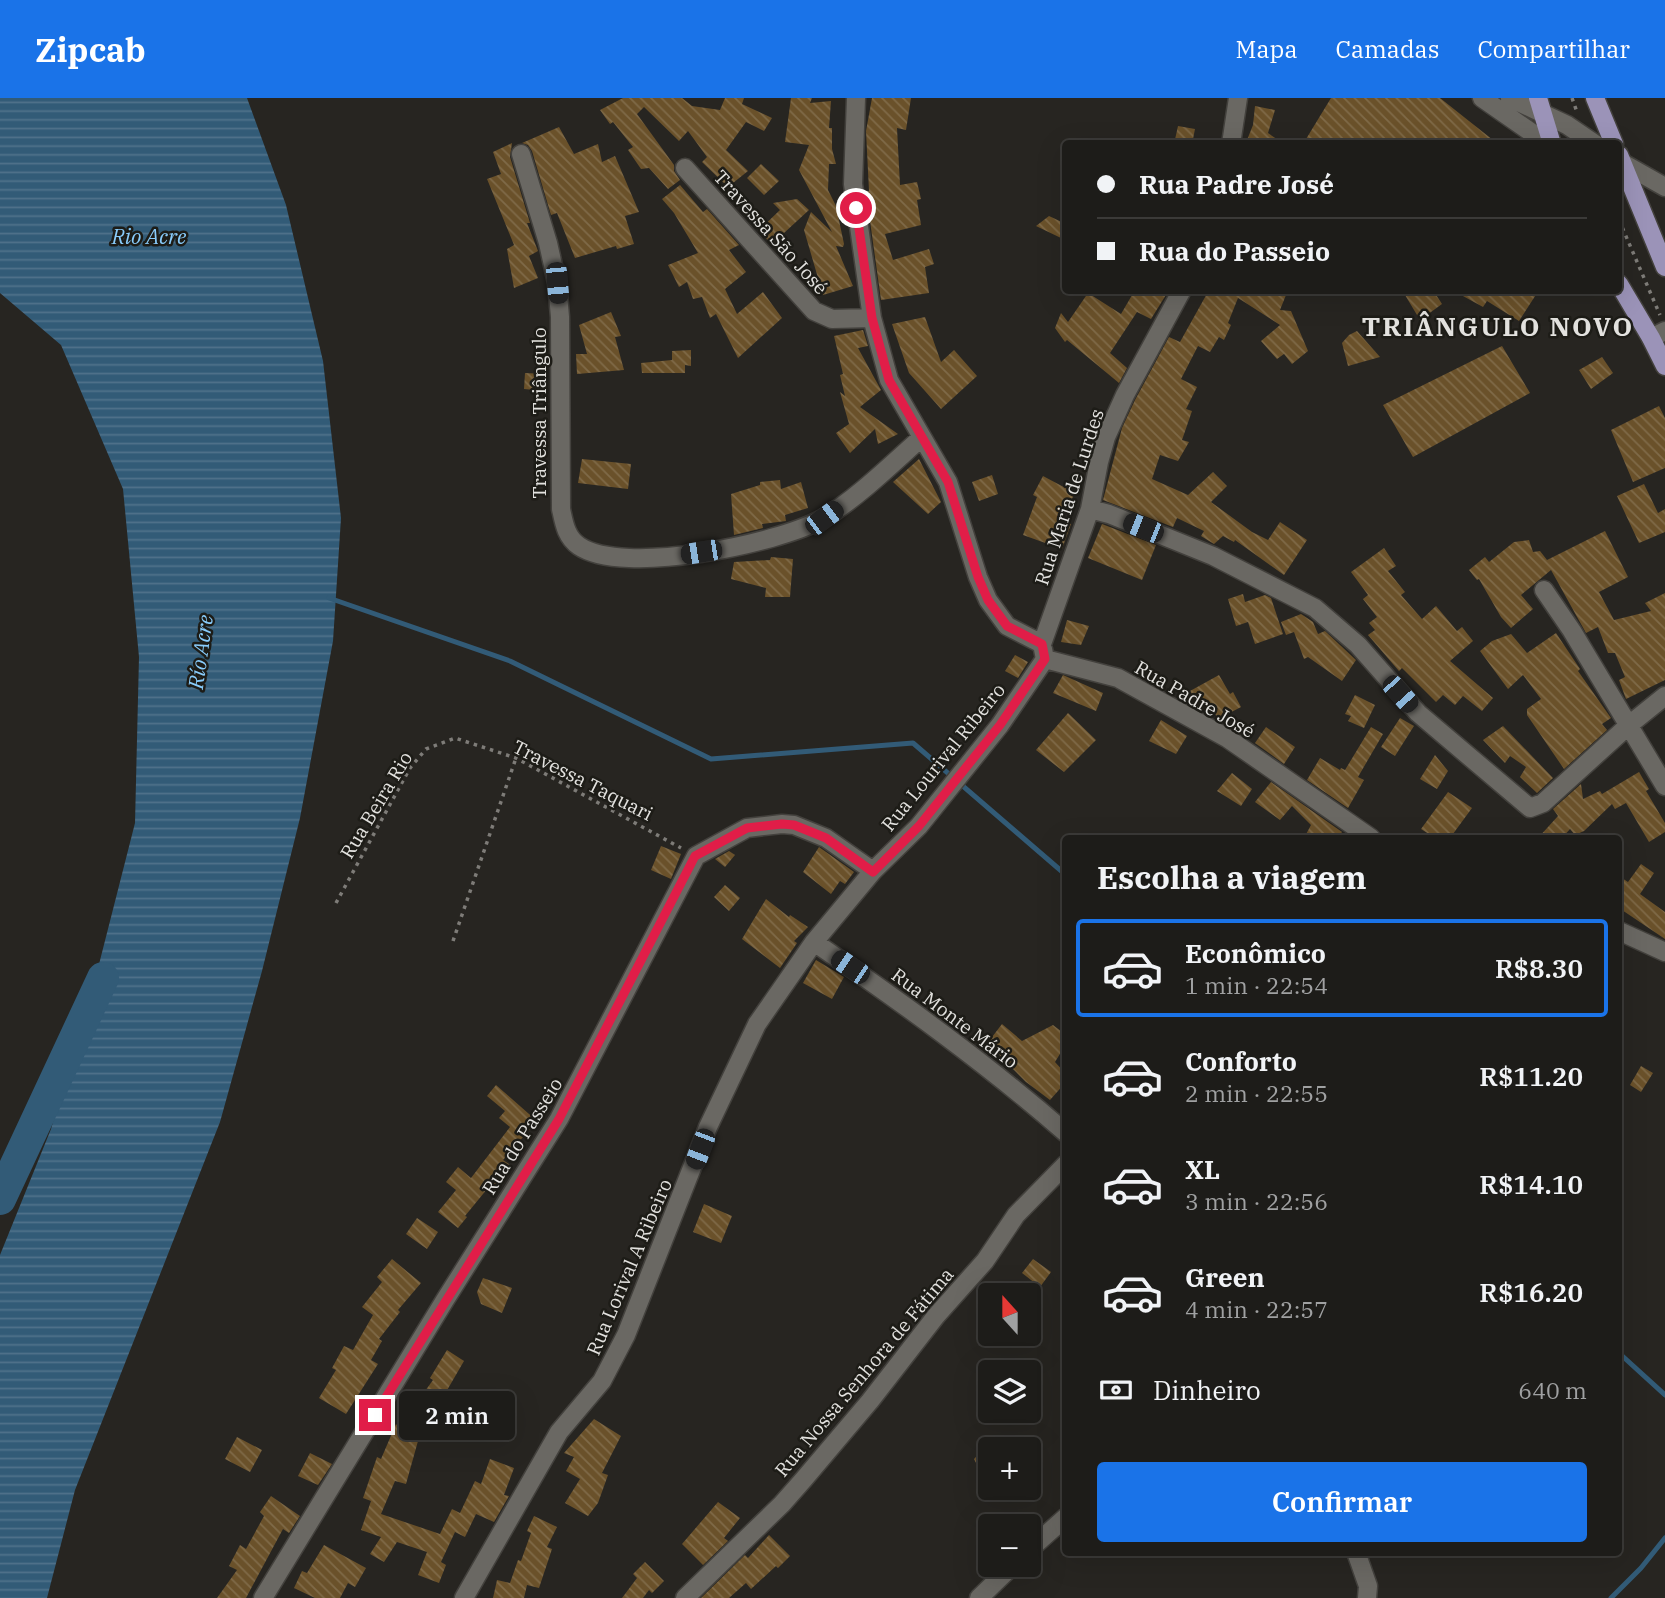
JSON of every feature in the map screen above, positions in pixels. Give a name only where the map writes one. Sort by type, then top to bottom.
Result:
[{"type":"main road","points":[[1595,98],[1612,140]]},
{"type":"main road","points":[[1540,105],[1549,140]]},
{"type":"main road","points":[[1622,166],[1665,267]]},
{"type":"main road","points":[[1622,287],[1659,328],[1665,366]]},
{"type":"street","name":"Rua Padre José","points":[[856,98],[853,184],[872,318],[889,380],[948,482],[988,600],[1007,626],[1044,651],[1118,678],[1227,738],[1367,835]]},
{"type":"street","points":[[1232,140],[1238,98]]},
{"type":"street","points":[[1482,98],[1544,140]]},
{"type":"street","points":[[1510,98],[1540,105],[1589,140]]},
{"type":"street","name":"Travessa Triângulo","points":[[521,154],[557,283],[560,317],[561,509],[565,529],[578,545],[598,555],[626,559],[689,554],[794,533],[835,510],[921,438]]},
{"type":"street","points":[[1622,162],[1665,187]]},
{"type":"street","name":"Travessa São José","points":[[685,168],[814,311],[832,319],[872,318]]},
{"type":"street","name":"Rua Maria de Lurdes","points":[[1044,651],[1090,509],[1099,462],[1113,422],[1180,294]]},
{"type":"street","points":[[1090,509],[1109,514],[1213,556],[1315,608],[1358,645],[1418,713],[1530,808],[1543,803],[1665,696]]},
{"type":"street","points":[[1544,590],[1572,631],[1665,786]]},
{"type":"street","name":"Rua Lourival Ribeiro","points":[[814,942],[873,872],[919,826],[1000,725],[1044,651]]},
{"type":"street","points":[[695,856],[747,828],[794,825],[826,838],[873,872]]},
{"type":"street","name":"Rua do Passeio","points":[[263,1598],[444,1300],[559,1119],[695,856]]},
{"type":"street","points":[[1622,932],[1665,952]]},
{"type":"street","name":"Rua Monte Mário","points":[[814,942],[886,991],[963,1049],[1062,1130]]},
{"type":"street","name":"Rua Lorival A Ribeiro","points":[[464,1598],[559,1432],[596,1390],[607,1373],[626,1335],[708,1127],[743,1050],[757,1024],[814,942]]},
{"type":"street","name":"Rua Nossa Senhora de Fátima","points":[[685,1598],[789,1496],[870,1401],[936,1316],[985,1261],[1017,1215],[1062,1168]]},
{"type":"street","points":[[1041,1539],[1062,1521]]},
{"type":"street","points":[[1357,1556],[1368,1586],[1367,1598]]},
{"type":"street","points":[[979,1598],[1001,1577]]},
{"type":"path","points":[[1622,228],[1659,328]]},
{"type":"path","name":"Travessa Taquari","points":[[455,738],[516,758],[695,856]]},
{"type":"path","name":"Rua Beira Rio","points":[[336,903],[410,768],[426,749],[455,738]]},
{"type":"path","points":[[453,940],[516,758]]},
{"type":"water","name":"Rio Acre","points":[[0,98],[247,98],[286,205],[323,361],[341,518],[333,641],[300,818],[262,971],[220,1122],[75,1490],[47,1598],[0,1598],[0,1255],[51,1129],[96,976],[135,823],[139,657],[123,489],[61,345],[0,293]]},
{"type":"building","points":[[623,98],[682,98],[692,106],[720,110],[725,98],[744,98],[742,104],[772,118],[764,131],[746,122],[726,150],[748,171],[728,187],[702,162],[707,157],[688,131],[679,141],[644,107],[637,114],[674,165],[674,171],[680,180],[668,189],[649,168],[641,169],[628,150],[633,147],[600,110]]},
{"type":"building","points":[[791,98],[812,98],[810,103],[831,101],[829,128],[832,128],[832,149],[836,164],[829,164],[828,190],[836,206],[844,244],[843,247],[836,246],[853,286],[823,295],[804,230],[811,212],[832,232],[799,170],[809,145],[785,142]]},
{"type":"building","points":[[872,98],[911,98],[906,130],[897,128],[900,185],[917,182],[921,199],[917,200],[921,225],[885,234],[893,260],[929,249],[934,264],[925,267],[929,293],[881,300],[866,192],[869,191],[866,131]]},
{"type":"building","points":[[1331,98],[1440,98],[1493,140],[1305,140]]},
{"type":"building","points":[[1255,106],[1275,110],[1268,133],[1278,140],[1247,140],[1253,125]]},
{"type":"building","points":[[1178,126],[1195,129],[1193,140],[1175,140]]},
{"type":"building","points":[[559,127],[574,154],[598,144],[602,162],[615,156],[639,212],[625,216],[634,244],[617,249],[616,246],[575,258],[557,213],[551,215],[532,151],[528,145],[522,143]]},
{"type":"building","points":[[512,143],[510,157],[530,223],[527,223],[538,251],[529,256],[538,278],[514,288],[507,249],[514,245],[487,179],[501,174],[493,152]]},
{"type":"building","points":[[761,164],[779,181],[764,195],[747,178]]},
{"type":"building","points":[[680,185],[703,212],[707,209],[739,245],[729,250],[746,272],[725,289],[737,314],[763,292],[782,318],[738,358],[716,314],[710,318],[702,297],[693,299],[687,282],[679,287],[668,265],[698,253],[674,213],[662,199]]},
{"type":"building","points":[[797,199],[809,210],[772,244],[758,231],[780,210],[773,203]]},
{"type":"building","points":[[1049,216],[1062,222],[1061,238],[1036,226]]},
{"type":"building","points":[[1087,294],[1121,314],[1133,294],[1167,294],[1151,319],[1137,312],[1110,353],[1127,368],[1119,383],[1067,340],[1065,342],[1055,328],[1061,313],[1068,322]]},
{"type":"building","points":[[1207,294],[1286,294],[1280,310],[1291,311],[1308,351],[1292,364],[1284,354],[1277,359],[1261,341],[1280,325],[1238,298],[1224,340],[1219,337],[1210,352],[1198,346],[1181,379],[1197,387],[1186,409],[1192,411],[1182,440],[1189,442],[1178,461],[1160,455],[1152,479],[1188,495],[1213,472],[1227,486],[1211,502],[1252,532],[1268,540],[1280,522],[1307,540],[1284,575],[1235,540],[1234,542],[1223,536],[1214,544],[1201,536],[1204,531],[1177,518],[1173,527],[1103,500],[1122,428],[1135,400],[1169,337],[1180,342]]},
{"type":"building","points":[[1404,294],[1436,294],[1442,304],[1420,320]]},
{"type":"building","points":[[1459,294],[1536,294],[1519,321],[1487,301],[1483,307]]},
{"type":"building","points":[[611,312],[621,336],[615,337],[624,370],[577,374],[576,354],[587,354],[579,325]]},
{"type":"building","points":[[925,317],[941,362],[954,350],[977,376],[941,409],[909,373],[892,324]]},
{"type":"building","points":[[863,330],[868,346],[858,348],[881,390],[860,407],[898,434],[878,444],[875,429],[850,453],[836,433],[849,424],[840,392],[845,396],[834,336]]},
{"type":"building","points":[[1357,331],[1380,357],[1348,366],[1342,343]]},
{"type":"building","points":[[1502,346],[1530,393],[1413,457],[1383,405]]},
{"type":"building","points":[[691,350],[691,366],[685,365],[685,373],[642,373],[641,363],[672,360],[672,351]]},
{"type":"building","points":[[1602,357],[1613,373],[1591,389],[1579,370]]},
{"type":"building","points":[[525,373],[545,374],[545,391],[524,389]]},
{"type":"building","points":[[1659,406],[1665,418],[1665,468],[1633,482],[1611,430]]},
{"type":"building","points":[[582,459],[631,464],[628,489],[578,483]]},
{"type":"building","points":[[919,459],[941,502],[928,514],[893,482]]},
{"type":"building","points":[[992,475],[998,494],[979,501],[972,482]]},
{"type":"building","points":[[1043,476],[1075,493],[1061,520],[1071,524],[1062,549],[1023,535],[1037,497],[1033,495]]},
{"type":"building","points":[[780,480],[781,489],[801,482],[808,508],[785,515],[786,521],[762,524],[763,528],[734,535],[731,494],[760,485],[760,482]]},
{"type":"building","points":[[1644,484],[1658,513],[1665,509],[1665,532],[1639,543],[1617,496]]},
{"type":"building","points":[[1102,524],[1156,545],[1142,580],[1088,558]]},
{"type":"building","points":[[1605,531],[1628,577],[1599,592],[1614,620],[1651,611],[1645,603],[1665,593],[1665,680],[1626,699],[1619,680],[1625,677],[1615,653],[1608,653],[1598,627],[1586,633],[1551,570],[1521,595],[1533,609],[1511,628],[1501,617],[1479,579],[1469,570],[1485,557],[1489,562],[1514,542],[1529,540],[1533,552],[1540,551],[1547,560]]},
{"type":"building","points":[[1384,548],[1396,566],[1388,571],[1405,592],[1401,595],[1422,619],[1436,606],[1457,631],[1462,627],[1473,641],[1450,661],[1493,698],[1482,711],[1463,696],[1455,705],[1443,695],[1436,702],[1402,668],[1399,671],[1368,635],[1375,630],[1369,623],[1377,617],[1363,599],[1368,595],[1351,572]]},
{"type":"building","points":[[771,557],[793,559],[790,597],[765,597],[766,588],[731,579],[734,562],[770,560]]},
{"type":"building","points":[[1243,594],[1245,602],[1265,595],[1271,598],[1283,634],[1255,644],[1248,622],[1236,626],[1228,599]]},
{"type":"building","points":[[1301,614],[1313,622],[1318,634],[1325,631],[1356,660],[1342,681],[1308,657],[1304,659],[1294,632],[1286,635],[1281,622]]},
{"type":"building","points":[[1067,620],[1089,626],[1081,645],[1061,642]]},
{"type":"building","points":[[1556,633],[1580,669],[1578,671],[1611,718],[1602,724],[1607,730],[1564,769],[1527,715],[1527,709],[1541,699],[1523,675],[1508,689],[1480,651],[1492,641],[1511,634],[1527,653]]},
{"type":"building","points":[[1015,655],[1028,662],[1018,678],[1005,671]]},
{"type":"building","points":[[1063,675],[1103,693],[1096,711],[1053,693]]},
{"type":"building","points":[[1219,675],[1241,707],[1218,719],[1208,700],[1199,706],[1190,691]]},
{"type":"building","points":[[1355,695],[1375,705],[1364,728],[1348,721],[1351,716],[1345,714]]},
{"type":"building","points":[[1068,713],[1096,740],[1064,772],[1036,750]]},
{"type":"building","points":[[1400,718],[1414,726],[1395,756],[1381,747]]},
{"type":"building","points":[[1161,720],[1187,736],[1176,754],[1149,741]]},
{"type":"building","points":[[1503,726],[1553,778],[1537,793],[1520,777],[1526,767],[1510,756],[1505,763],[1483,740]]},
{"type":"building","points":[[1266,727],[1295,747],[1284,764],[1255,743]]},
{"type":"building","points":[[1371,727],[1383,734],[1358,777],[1364,780],[1348,808],[1307,780],[1320,758],[1340,770],[1345,770]]},
{"type":"building","points":[[1435,755],[1448,771],[1437,789],[1420,779]]},
{"type":"building","points":[[1639,772],[1649,789],[1646,791],[1665,823],[1665,832],[1649,842],[1626,803],[1615,809],[1612,804],[1584,831],[1575,835],[1570,829],[1565,835],[1541,835],[1558,816],[1553,809],[1581,784],[1583,799],[1600,791],[1602,794]]},
{"type":"building","points":[[1232,773],[1252,789],[1241,806],[1217,791]]},
{"type":"building","points":[[1271,782],[1342,832],[1340,835],[1306,835],[1311,825],[1292,806],[1280,820],[1255,802]]},
{"type":"building","points":[[1448,792],[1472,808],[1452,835],[1430,835],[1421,829]]},
{"type":"building","points":[[661,846],[681,854],[671,879],[651,870]]},
{"type":"building","points":[[819,847],[854,872],[845,884],[840,881],[831,894],[803,872]]},
{"type":"building","points":[[729,851],[735,855],[725,867],[715,859]]},
{"type":"building","points":[[1641,864],[1654,873],[1640,894],[1665,912],[1665,939],[1622,910],[1622,878],[1628,882]]},
{"type":"building","points":[[725,885],[740,898],[729,911],[714,897]]},
{"type":"building","points":[[766,899],[789,917],[790,915],[808,927],[794,941],[797,943],[780,968],[742,939]]},
{"type":"building","points":[[816,960],[844,977],[832,999],[803,983]]},
{"type":"building","points":[[1002,1024],[1022,1041],[1053,1025],[1062,1032],[1062,1051],[1055,1062],[1062,1070],[1062,1086],[1050,1100],[1026,1082],[989,1041]]},
{"type":"building","points":[[1641,1066],[1653,1073],[1641,1092],[1630,1085]]},
{"type":"building","points":[[496,1085],[537,1121],[503,1160],[512,1166],[497,1187],[492,1183],[458,1228],[438,1212],[456,1190],[446,1182],[458,1167],[471,1178],[510,1127],[499,1118],[505,1111],[487,1096]]},
{"type":"building","points":[[704,1204],[732,1216],[721,1243],[693,1232]]},
{"type":"building","points":[[417,1218],[438,1232],[427,1249],[406,1234]]},
{"type":"building","points":[[392,1259],[421,1283],[398,1310],[400,1312],[379,1339],[382,1341],[371,1360],[378,1364],[346,1414],[319,1398],[336,1370],[332,1368],[344,1346],[353,1350],[373,1315],[362,1307],[382,1282],[377,1277]]},
{"type":"building","points":[[1033,1259],[1051,1272],[1041,1286],[1041,1283],[1035,1283],[1022,1273]]},
{"type":"building","points":[[483,1278],[512,1288],[502,1313],[481,1304],[477,1292]]},
{"type":"building","points":[[447,1350],[464,1361],[439,1410],[420,1398],[433,1380],[430,1378]]},
{"type":"building","points":[[594,1419],[621,1436],[602,1473],[608,1475],[598,1503],[588,1516],[565,1503],[580,1479],[566,1471],[574,1457],[564,1453]]},
{"type":"building","points":[[396,1424],[405,1435],[418,1441],[406,1484],[395,1481],[381,1514],[440,1534],[452,1509],[460,1513],[475,1481],[481,1484],[490,1459],[514,1468],[504,1495],[509,1496],[494,1522],[476,1514],[465,1537],[455,1532],[441,1562],[446,1565],[439,1583],[418,1575],[427,1552],[397,1542],[384,1562],[370,1554],[381,1537],[361,1530],[371,1501],[363,1498],[377,1457],[381,1459]]},
{"type":"building","points":[[237,1437],[262,1450],[250,1472],[225,1459]]},
{"type":"building","points":[[310,1453],[332,1464],[318,1485],[298,1476]]},
{"type":"building","points":[[271,1496],[300,1516],[289,1533],[283,1529],[246,1598],[217,1598],[237,1570],[229,1566],[240,1545],[246,1549],[264,1516],[260,1512]]},
{"type":"building","points":[[718,1502],[740,1518],[724,1538],[728,1541],[703,1565],[682,1544]]},
{"type":"building","points":[[534,1516],[557,1527],[547,1547],[552,1549],[539,1588],[527,1585],[524,1598],[493,1598],[497,1580],[510,1583],[518,1560],[521,1561],[531,1533],[527,1531]]},
{"type":"building","points":[[769,1535],[790,1556],[778,1568],[776,1566],[751,1589],[746,1583],[729,1598],[701,1598],[745,1555],[748,1558]]},
{"type":"building","points":[[324,1545],[366,1568],[355,1587],[348,1583],[340,1598],[315,1598],[294,1588],[302,1571],[307,1573]]},
{"type":"building","points":[[645,1562],[664,1581],[652,1593],[649,1590],[643,1598],[622,1598],[637,1578],[633,1574]]},
{"type":"waterway","points":[[329,598],[510,661],[711,759],[913,743],[1062,872]]},
{"type":"waterway","name":"Río Acre","points":[[0,1199],[103,978]]},
{"type":"waterway","points":[[1622,1356],[1665,1395]]},
{"type":"waterway","points":[[1611,1598],[1641,1568],[1665,1538]]},
{"type":"district","name":"TRIÂNGULO NOVO","points":[[1498,327]]},
{"type":"route","points":[[375,1415],[579,1085],[601,1036],[695,856],[747,828],[768,824],[794,825],[826,838],[873,872],[919,826],[1000,725],[1045,659],[1042,644],[1007,626],[988,600],[948,482],[889,380],[872,318],[856,208]]}]
